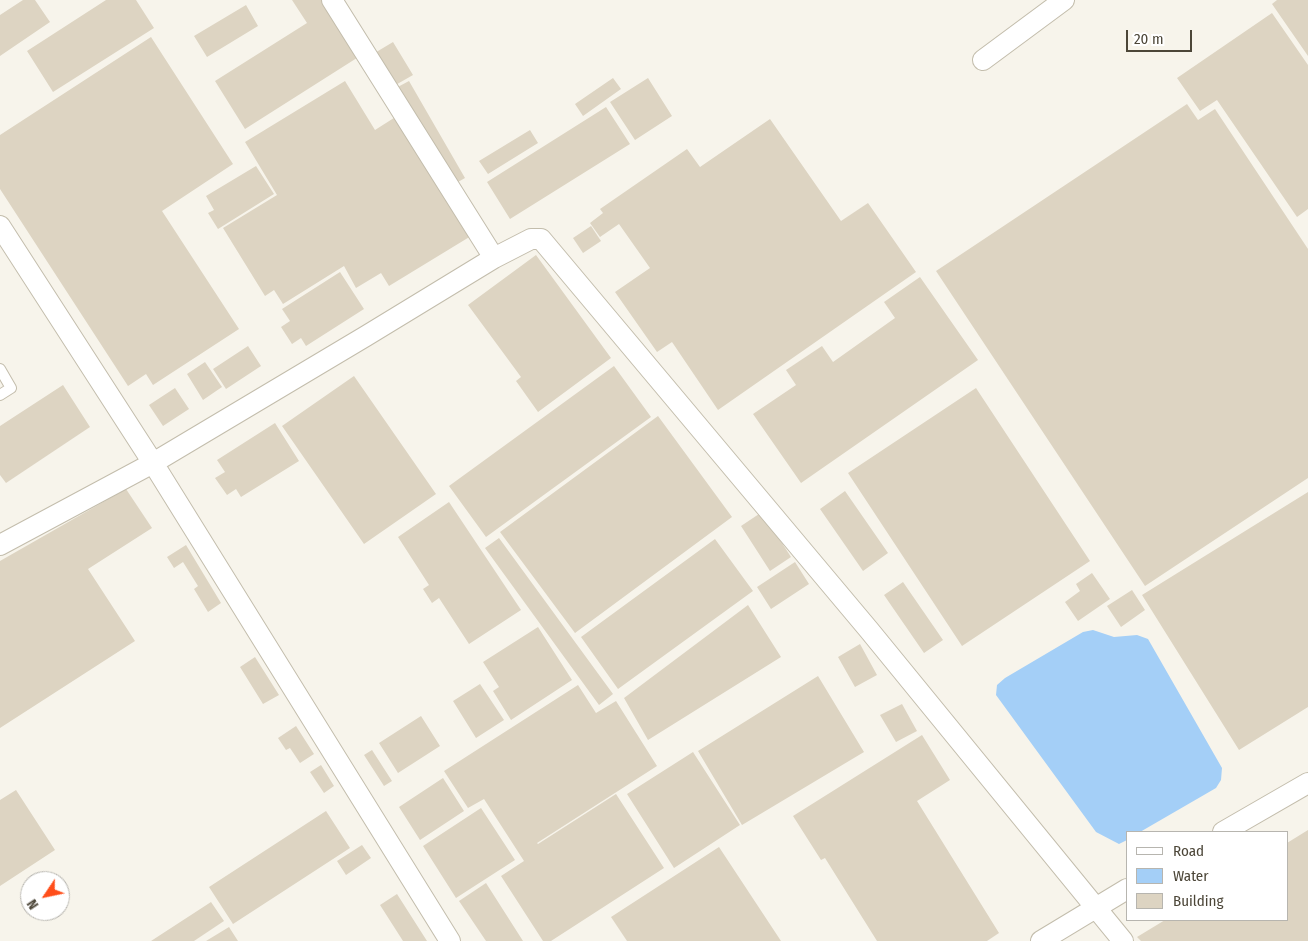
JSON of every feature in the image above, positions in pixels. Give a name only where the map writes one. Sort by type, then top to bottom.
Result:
[{"type":"street","points":[[332,0],[494,258]]},
{"type":"street","points":[[983,60],[1064,0]]},
{"type":"street","points":[[0,226],[152,463],[450,941]]},
{"type":"street","points":[[0,545],[152,463],[494,258],[531,239],[541,239],[869,630],[1123,941]]},
{"type":"street","points":[[1225,831],[1308,783]]},
{"type":"street","points":[[1041,941],[1126,890]]},
{"type":"lane","points":[[0,369],[11,388],[0,394]]},
{"type":"water","points":[[1093,630],[1114,637],[1137,635],[1148,639],[1222,768],[1221,780],[1216,788],[1142,831],[1126,831],[1126,840],[1119,844],[1096,832],[996,695],[997,685],[1005,678],[1083,632]]},
{"type":"building","points":[[23,0],[35,0],[50,22],[0,56],[0,15]]},
{"type":"building","points":[[106,0],[136,0],[154,28],[53,92],[27,51]]},
{"type":"building","points":[[292,0],[325,0],[360,56],[245,129],[215,81],[307,23]]},
{"type":"building","points":[[1277,0],[1308,0],[1308,56],[1272,4]]},
{"type":"building","points":[[246,5],[258,26],[207,57],[194,36]]},
{"type":"building","points":[[1272,13],[1308,65],[1308,209],[1297,217],[1217,100],[1200,111],[1177,78]]},
{"type":"building","points":[[151,37],[233,164],[162,211],[239,329],[153,385],[146,374],[128,386],[0,189],[0,135]]},
{"type":"building","points":[[393,42],[413,75],[392,87],[373,54]]},
{"type":"building","points":[[613,78],[621,89],[583,116],[575,104]]},
{"type":"building","points":[[648,78],[672,116],[635,140],[610,102]]},
{"type":"building","points":[[345,81],[375,130],[397,116],[471,236],[389,286],[381,273],[356,288],[344,266],[283,304],[274,290],[265,296],[223,228],[277,195],[245,142]]},
{"type":"building","points":[[409,81],[465,178],[451,186],[394,89]]},
{"type":"building","points":[[1187,104],[1198,120],[1215,109],[1308,249],[1308,478],[1145,586],[936,271]]},
{"type":"building","points":[[606,107],[630,144],[510,219],[487,182]]},
{"type":"building","points":[[770,119],[841,221],[868,203],[916,272],[718,410],[672,342],[657,352],[615,292],[650,268],[619,224],[600,237],[590,223],[603,213],[600,209],[687,149],[700,167]]},
{"type":"building","points":[[530,130],[538,143],[488,174],[479,161]]},
{"type":"building","points":[[256,166],[274,194],[218,229],[208,213],[214,210],[206,196]]},
{"type":"building","points":[[591,226],[601,241],[583,253],[573,238]]},
{"type":"building","points":[[536,255],[611,358],[538,412],[516,381],[521,377],[468,305]]},
{"type":"building","points":[[340,272],[364,309],[306,346],[301,338],[292,344],[281,327],[290,321],[282,309]]},
{"type":"building","points":[[920,277],[978,360],[801,483],[753,414],[796,385],[786,370],[822,346],[833,362],[895,318],[884,302]]},
{"type":"building","points":[[248,346],[261,366],[226,389],[213,369]]},
{"type":"building","points":[[205,362],[222,387],[203,400],[187,374]]},
{"type":"building","points":[[614,366],[651,417],[486,537],[449,486]]},
{"type":"building","points":[[354,376],[436,494],[364,544],[282,426]]},
{"type":"building","points":[[63,385],[90,427],[6,483],[0,475],[0,426]]},
{"type":"building","points":[[175,388],[189,409],[163,426],[149,405]]},
{"type":"building","points":[[976,388],[1090,561],[962,646],[848,473]]},
{"type":"building","points":[[658,416],[732,517],[575,633],[500,532]]},
{"type":"building","points":[[275,423],[299,461],[241,497],[236,489],[227,495],[215,478],[225,472],[217,460]]},
{"type":"building","points":[[126,489],[152,528],[88,569],[135,641],[0,728],[0,561]]},
{"type":"building","points":[[845,491],[888,553],[863,571],[820,509]]},
{"type":"building","points":[[1308,492],[1308,707],[1239,750],[1142,595]]},
{"type":"building","points":[[449,502],[521,610],[469,644],[439,598],[432,603],[423,589],[429,585],[398,537]]},
{"type":"building","points":[[762,512],[791,557],[770,571],[741,526]]},
{"type":"building","points":[[499,538],[613,694],[599,705],[485,548]]},
{"type":"building","points":[[715,539],[753,591],[618,689],[581,637]]},
{"type":"building","points":[[186,545],[221,603],[208,612],[194,589],[198,586],[183,562],[174,568],[167,557]]},
{"type":"building","points":[[795,562],[809,584],[771,609],[757,587]]},
{"type":"building","points":[[1092,573],[1110,599],[1078,621],[1065,602],[1080,591],[1076,584]]},
{"type":"building","points":[[903,582],[943,640],[924,653],[884,595]]},
{"type":"building","points":[[1132,590],[1145,610],[1121,627],[1107,606]]},
{"type":"building","points":[[748,605],[781,657],[648,740],[624,698]]},
{"type":"building","points":[[538,627],[572,680],[511,720],[493,691],[499,687],[483,662]]},
{"type":"building","points":[[860,644],[877,675],[855,687],[838,657]]},
{"type":"building","points":[[255,657],[279,695],[263,704],[240,667]]},
{"type":"building","points":[[818,676],[864,752],[742,825],[698,751]]},
{"type":"building","points":[[480,684],[504,720],[476,738],[453,701]]},
{"type":"building","points":[[578,685],[596,713],[616,701],[657,766],[537,843],[616,794],[664,868],[551,941],[543,941],[501,876],[524,861],[484,799],[468,808],[444,771]]},
{"type":"building","points":[[902,704],[917,731],[896,742],[880,715]]},
{"type":"building","points":[[421,716],[440,746],[398,773],[379,743]]},
{"type":"building","points":[[296,726],[314,754],[300,763],[290,748],[286,750],[278,738]]},
{"type":"building","points":[[922,735],[950,780],[917,801],[999,933],[987,941],[877,941],[825,858],[821,860],[793,816]]},
{"type":"building","points":[[372,750],[392,781],[384,786],[364,755]]},
{"type":"building","points":[[693,752],[740,825],[674,868],[627,794]]},
{"type":"building","points":[[321,765],[334,786],[324,793],[310,772]]},
{"type":"building","points":[[443,778],[464,811],[420,840],[399,807]]},
{"type":"building","points":[[16,790],[55,850],[23,871],[20,871],[20,873],[0,886],[0,800]]},
{"type":"building","points":[[481,808],[515,860],[456,898],[423,846]]},
{"type":"building","points":[[326,811],[350,848],[233,924],[209,887]]},
{"type":"building","points":[[1308,830],[1308,941],[1141,941],[1137,937],[1163,921],[1288,921],[1288,842]]},
{"type":"building","points":[[362,845],[371,858],[346,875],[337,861]]},
{"type":"building","points":[[719,847],[781,941],[627,941],[611,917]]},
{"type":"building","points":[[486,883],[523,941],[486,941],[459,901]]},
{"type":"building","points":[[397,894],[427,941],[403,941],[380,905]]},
{"type":"building","points":[[211,902],[224,921],[194,941],[151,941]]},
{"type":"building","points":[[229,927],[238,941],[206,941]]}]
